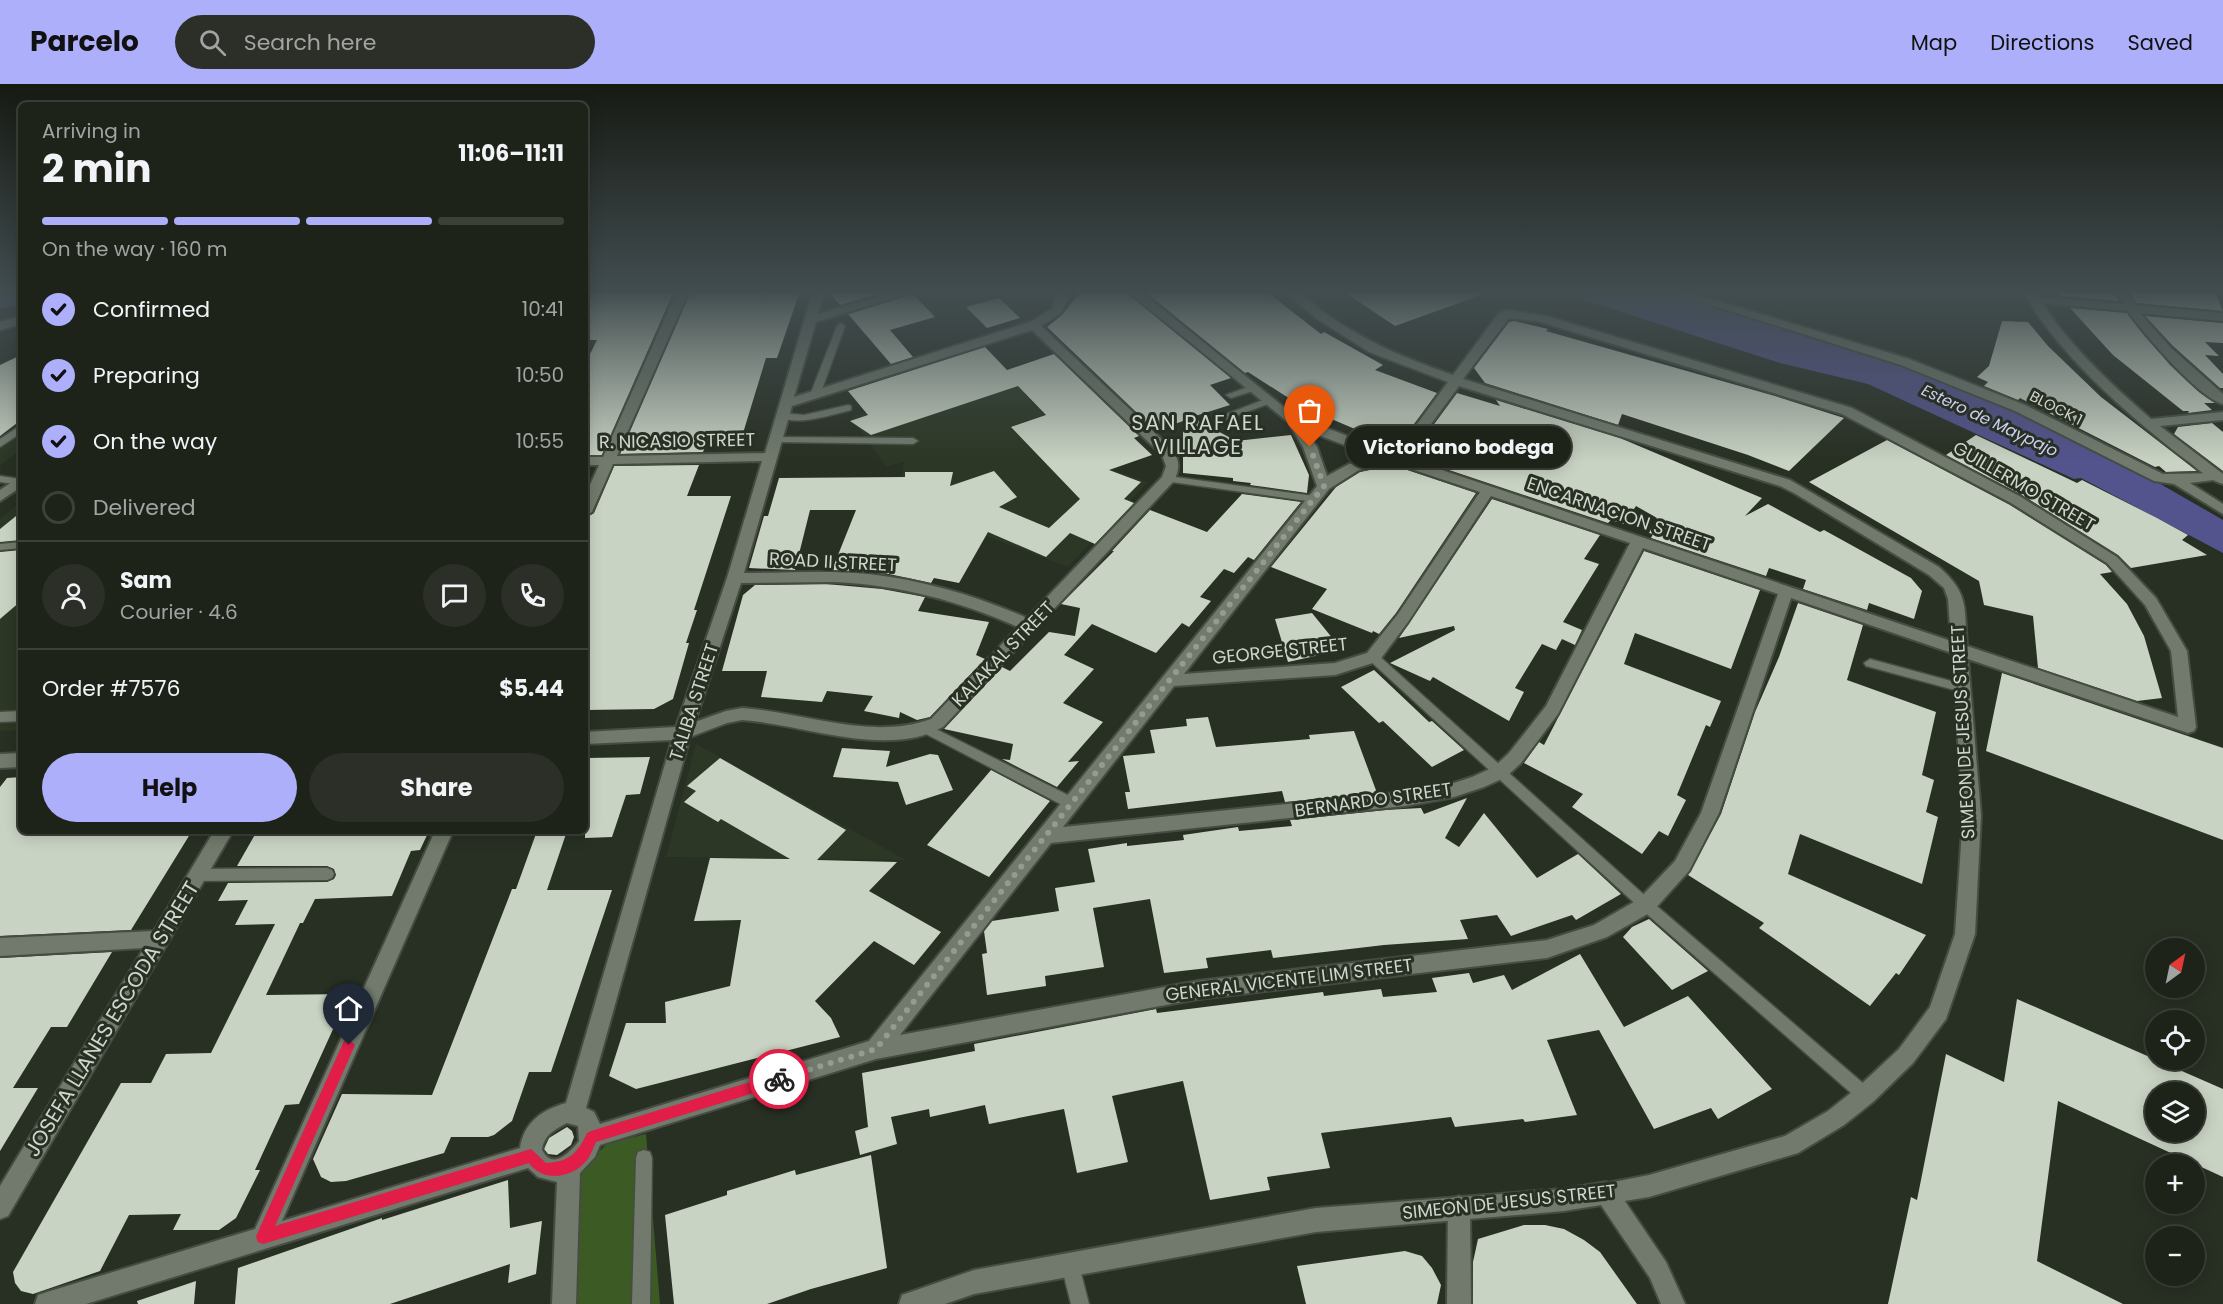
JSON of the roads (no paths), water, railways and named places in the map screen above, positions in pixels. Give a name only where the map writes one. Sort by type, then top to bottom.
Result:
[{"type":"street","points":[[588,505],[658,348]]},
{"type":"street","name":"TALIBA STREET","points":[[574,1113],[683,732],[735,578],[803,348]]},
{"type":"street","points":[[785,410],[815,395],[963,348]]},
{"type":"street","points":[[1059,348],[1168,453],[1172,460],[1173,470],[1168,479]]},
{"type":"street","name":"ENCARNACION STREET","points":[[1203,348],[1291,418],[1324,433],[1959,650]]},
{"type":"street","name":"SIMEON DE JESUS STREET","points":[[911,1304],[974,1282],[1316,1220],[1564,1200],[1649,1186],[1790,1145],[1836,1118],[1865,1095],[1906,1056],[1939,1012],[1965,934],[1972,815],[1956,599],[1950,585],[1934,571],[1799,490],[1456,381],[1371,348]]},
{"type":"street","name":"GUILLERMO STREET","points":[[1456,381],[1480,348]]},
{"type":"street","name":"GUILLERMO STREET","points":[[1640,348],[1847,411],[2016,500],[2112,560],[2151,602],[2179,651],[2188,727],[1959,650]]},
{"type":"street","name":"BLOCK 1","points":[[1859,348],[1905,362],[2020,408],[2159,478],[2177,480],[2220,478]]},
{"type":"street","points":[[2074,348],[2093,372],[2149,423],[2220,478]]},
{"type":"street","points":[[2164,348],[2176,362],[2223,400]]},
{"type":"street","points":[[876,1049],[1319,493],[1352,465],[1365,461],[1398,459],[1456,381]]},
{"type":"street","points":[[2149,423],[2223,416]]},
{"type":"street","points":[[1291,418],[1310,447],[1319,493]]},
{"type":"street","name":"R. NICASIO STREET","points":[[588,461],[771,457]]},
{"type":"street","name":"KALAKAL STREET","points":[[926,729],[937,723],[1168,479]]},
{"type":"street","points":[[2177,480],[2223,510]]},
{"type":"street","points":[[0,497],[18,483]]},
{"type":"street","name":"GEORGE STREET","points":[[1167,681],[1335,669],[1373,657],[1403,618],[1488,490]]},
{"type":"street","name":"BERNARDO STREET","points":[[1045,836],[1405,799],[1454,790],[1500,772],[1532,739],[1552,711],[1639,541]]},
{"type":"street","name":"ROAD II STREET","points":[[735,578],[865,579],[904,584],[974,603],[1030,626]]},
{"type":"street","name":"GENERAL VICENTE LIM STREET","points":[[591,1137],[876,1049],[1198,990],[1547,949],[1600,931],[1646,905],[1682,866],[1710,813],[1786,592]]},
{"type":"street","points":[[588,738],[683,732],[712,720],[742,714],[891,733],[926,729]]},
{"type":"street","points":[[0,761],[18,760]]},
{"type":"street","name":"JOSEFA LLANES ESCODA STREET","points":[[0,1208],[222,834]]},
{"type":"street","points":[[263,1237],[443,834]]},
{"type":"street","points":[[0,947],[158,939]]},
{"type":"street","points":[[574,1113],[586,1119],[590,1124],[591,1137],[584,1154],[569,1166],[545,1170],[539,1167],[531,1156],[530,1147],[538,1129],[555,1116],[574,1113]]},
{"type":"street","points":[[47,1304],[531,1156]]},
{"type":"street","points":[[564,1304],[569,1166]]},
{"type":"street","points":[[1606,1193],[1658,1270],[1673,1304]]},
{"type":"street","points":[[1459,1207],[1459,1304]]},
{"type":"lane","points":[[815,395],[833,348]]},
{"type":"lane","points":[[1231,394],[1253,388]]},
{"type":"lane","points":[[1224,417],[1268,400]]},
{"type":"lane","points":[[785,410],[804,418],[848,408]]},
{"type":"lane","points":[[0,444],[18,430]]},
{"type":"lane","points":[[776,440],[913,441]]},
{"type":"lane","points":[[0,479],[18,481]]},
{"type":"lane","points":[[1168,479],[1319,493]]},
{"type":"lane","points":[[0,547],[18,545]]},
{"type":"lane","points":[[1373,657],[1646,905],[1865,1095]]},
{"type":"lane","points":[[1870,663],[1962,688]]},
{"type":"lane","points":[[0,717],[18,716]]},
{"type":"lane","points":[[926,729],[1071,803]]},
{"type":"lane","points":[[197,875],[327,874]]},
{"type":"lane","points":[[641,1304],[644,1158]]},
{"type":"lane","points":[[1070,1265],[1080,1304]]},
{"type":"water","name":"Estero de Maypajo","points":[[1733,348],[1846,348],[1920,371],[1994,399],[2103,451],[2223,520],[2223,553],[2081,478],[2074,479],[1868,384],[1780,363]]},
{"type":"place","name":"Victoriano bodega","points":[[1310,447]]},
{"type":"district","name":"SAN RAFAEL VILLAGE","points":[[1198,435]]}]
